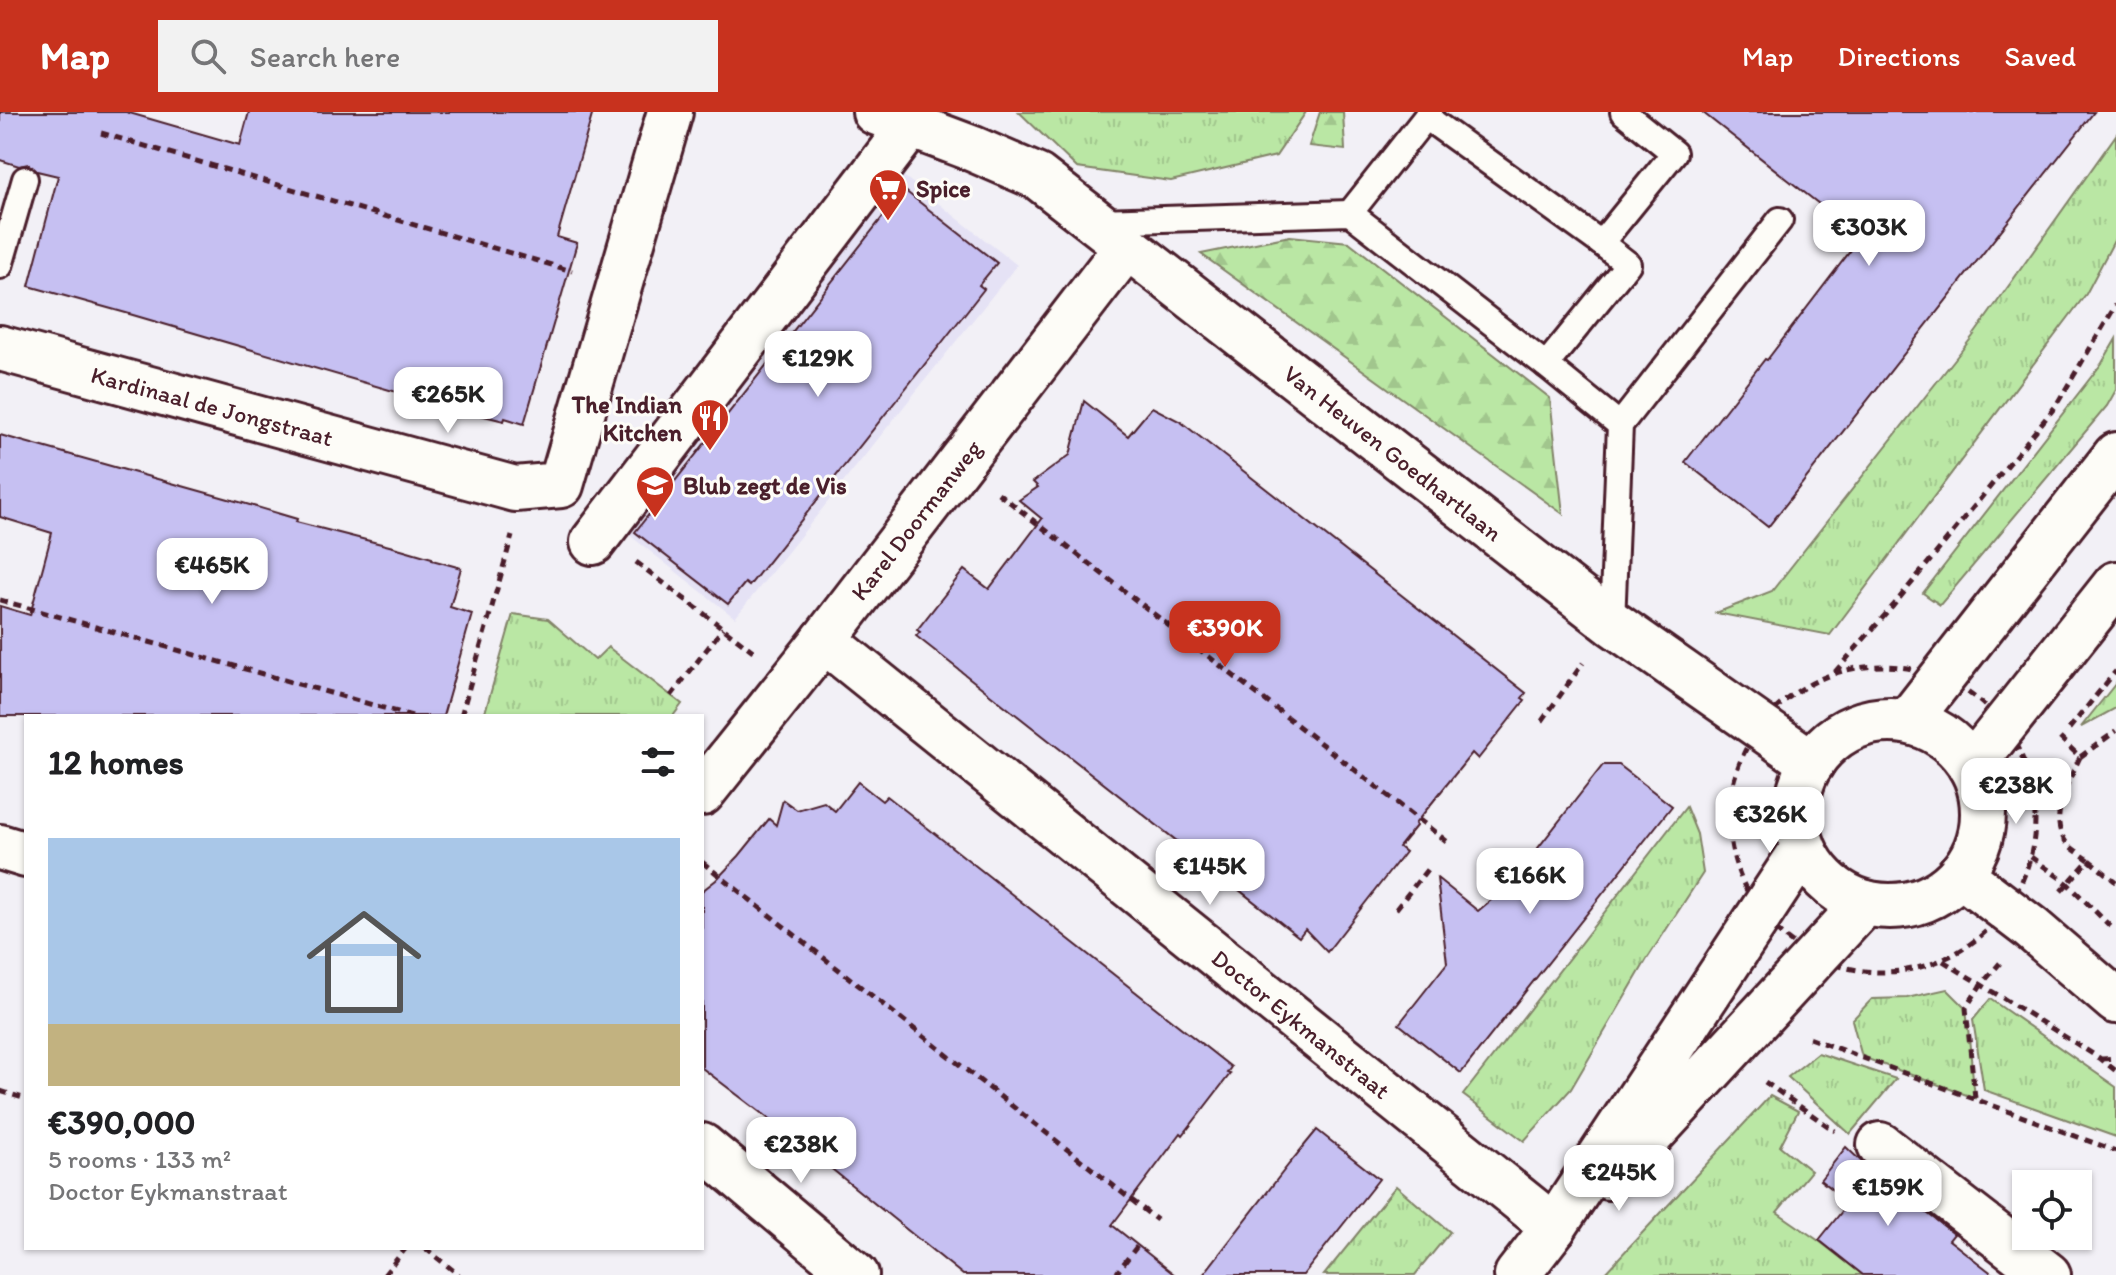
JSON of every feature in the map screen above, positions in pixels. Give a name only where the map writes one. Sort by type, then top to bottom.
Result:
[{"type":"street","name":"Kardinaal de Jongstraat","points":[[0,348],[515,489],[561,485],[670,112]]},
{"type":"street","name":"Van Heuven Goedhartlaan","points":[[893,119],[976,130],[1612,623],[1812,763]]},
{"type":"street","points":[[593,542],[893,119]]},
{"type":"street","name":"Karel Doormanweg","points":[[704,790],[960,463],[1111,233]]},
{"type":"street","points":[[1908,721],[2116,455]]},
{"type":"street","points":[[1971,767],[2116,584]]},
{"type":"street","name":"Doctor Eykmanstraat","points":[[824,640],[1554,1227]]},
{"type":"street","points":[[1875,721],[1908,721],[1945,737],[1971,767],[1981,794],[1982,822],[1976,850],[1960,874],[1945,889],[1917,902],[1886,906],[1865,903],[1845,895],[1829,883],[1803,849],[1797,816],[1801,783],[1818,754],[1844,732],[1875,721]]},
{"type":"street","points":[[0,847],[24,854]]},
{"type":"street","points":[[1517,1275],[1554,1227],[1803,849]]},
{"type":"street","points":[[1960,874],[2031,928],[2116,1001]]},
{"type":"street","points":[[1554,1227],[1638,1149],[1865,903]]},
{"type":"street","points":[[1883,1147],[2048,1275]]},
{"type":"street","points":[[704,1148],[856,1275]]},
{"type":"lane","points":[[1601,243],[1674,153],[1623,112]]},
{"type":"lane","points":[[1350,213],[1428,115],[1601,243],[1628,264],[1546,365]]},
{"type":"lane","points":[[0,266],[25,179]]},
{"type":"lane","points":[[1111,233],[1350,213],[1620,425]]},
{"type":"lane","points":[[1612,623],[1620,425],[1780,220]]},
{"type":"path","points":[[101,133],[619,285]]},
{"type":"path","points":[[1833,674],[1893,606],[2055,407],[2116,305]]},
{"type":"path","points":[[960,463],[1449,843]]},
{"type":"path","points":[[462,714],[526,488]]},
{"type":"path","points":[[593,542],[616,547],[792,680]]},
{"type":"path","points":[[0,600],[405,714]]},
{"type":"path","points":[[1542,721],[1612,623]]},
{"type":"path","points":[[671,696],[723,628]]},
{"type":"path","points":[[2116,731],[2080,757],[2061,807],[2059,824],[2064,841],[2116,882]]},
{"type":"path","points":[[2060,738],[2080,757]]},
{"type":"path","points":[[2031,857],[2067,883],[2116,931]]},
{"type":"path","points":[[1975,1098],[1966,1008],[1980,986],[2089,860]]},
{"type":"path","points":[[704,864],[1157,1220]]},
{"type":"path","points":[[1396,909],[1429,867]]},
{"type":"path","points":[[1943,961],[2116,1071]]},
{"type":"path","points":[[1806,1036],[2116,1151]]},
{"type":"path","points":[[2101,1059],[2116,1058]]},
{"type":"path","points":[[1764,1081],[1855,1145],[1883,1147]]},
{"type":"path","points":[[0,1091],[24,1098]]},
{"type":"path","points":[[1115,1275],[1138,1245]]},
{"type":"path","points":[[384,1275],[404,1250]]},
{"type":"path","points":[[428,1250],[459,1275]]},
{"type":"shaded area","points":[[901,174],[1017,265],[735,618],[623,530]]},
{"type":"green space","points":[[1019,112],[1306,112],[1276,156],[1171,181],[1077,168]]},
{"type":"green space","points":[[1320,112],[1343,112],[1345,150],[1309,146]]},
{"type":"green space","points":[[2116,135],[2116,237],[2086,294],[1830,635],[1716,613],[1772,591],[1973,336]]},
{"type":"green space","points":[[1290,236],[1349,242],[1550,398],[1563,514],[1201,254]]},
{"type":"green space","points":[[2116,339],[2116,390],[2107,406],[1940,605],[1923,593],[2102,363]]},
{"type":"green space","points":[[513,614],[548,619],[595,660],[608,647],[682,704],[674,714],[485,714]]},
{"type":"green space","points":[[2116,683],[2116,708],[2081,727]]},
{"type":"green space","points":[[1686,807],[1697,834],[1703,873],[1647,959],[1571,1089],[1524,1141],[1463,1095]]},
{"type":"green space","points":[[1947,989],[1966,1008],[1975,1098],[1862,1057],[1852,1020],[1872,999],[1907,998]]},
{"type":"green space","points":[[1990,999],[2116,1087],[2116,1137],[1984,1090],[1973,1020]]},
{"type":"green space","points":[[1818,1053],[1896,1079],[1850,1134],[1788,1077]]},
{"type":"green space","points":[[1770,1096],[1798,1111],[1780,1146],[1811,1171],[1777,1212],[1863,1275],[1603,1275]]},
{"type":"green space","points":[[1396,1186],[1450,1232],[1415,1275],[1324,1275]]},
{"type":"building","points":[[0,112],[126,112],[240,145],[249,112],[593,112],[557,237],[577,243],[524,424],[441,405],[29,286],[58,176],[37,171],[28,164],[19,166],[0,160]]},
{"type":"building","points":[[1702,112],[2094,112],[1768,527],[1685,462],[1861,237]]},
{"type":"building","points":[[904,190],[997,263],[979,285],[984,289],[944,340],[749,586],[745,583],[728,604],[635,532]]},
{"type":"building","points":[[1084,401],[1128,436],[1152,407],[1181,422],[1526,693],[1522,698],[1525,700],[1478,759],[1472,753],[1415,824],[1399,847],[1405,852],[1327,952],[1305,929],[1299,937],[916,636],[920,632],[917,630],[964,570],[989,589],[1042,519],[1019,500],[1038,487],[1033,482],[1070,455]]},
{"type":"building","points":[[0,435],[461,568],[450,607],[472,614],[444,714],[0,716],[0,606],[30,615],[52,533],[0,517]]},
{"type":"building","points":[[1603,765],[1619,765],[1672,806],[1461,1073],[1399,1024],[1447,963],[1437,878],[1478,911],[1509,885]]},
{"type":"building","points":[[858,782],[882,801],[887,796],[1231,1067],[1227,1073],[1230,1074],[1112,1225],[1175,1275],[963,1275],[704,1070],[704,889],[739,856],[769,819],[776,825],[783,800],[797,810],[824,802],[835,811]]},
{"type":"building","points":[[1317,1130],[1379,1179],[1303,1275],[1203,1275],[1289,1164]]},
{"type":"building","points":[[1846,1147],[1954,1234],[1949,1240],[1994,1275],[1863,1275],[1819,1240],[1843,1210],[1838,1206],[1844,1199],[1820,1180]]},
{"type":"place","name":"Spice","points":[[888,222]]},
{"type":"place","name":"The Indian Kitchen","points":[[710,452]]},
{"type":"place","name":"Blub zegt de Vis","points":[[655,519]]}]
